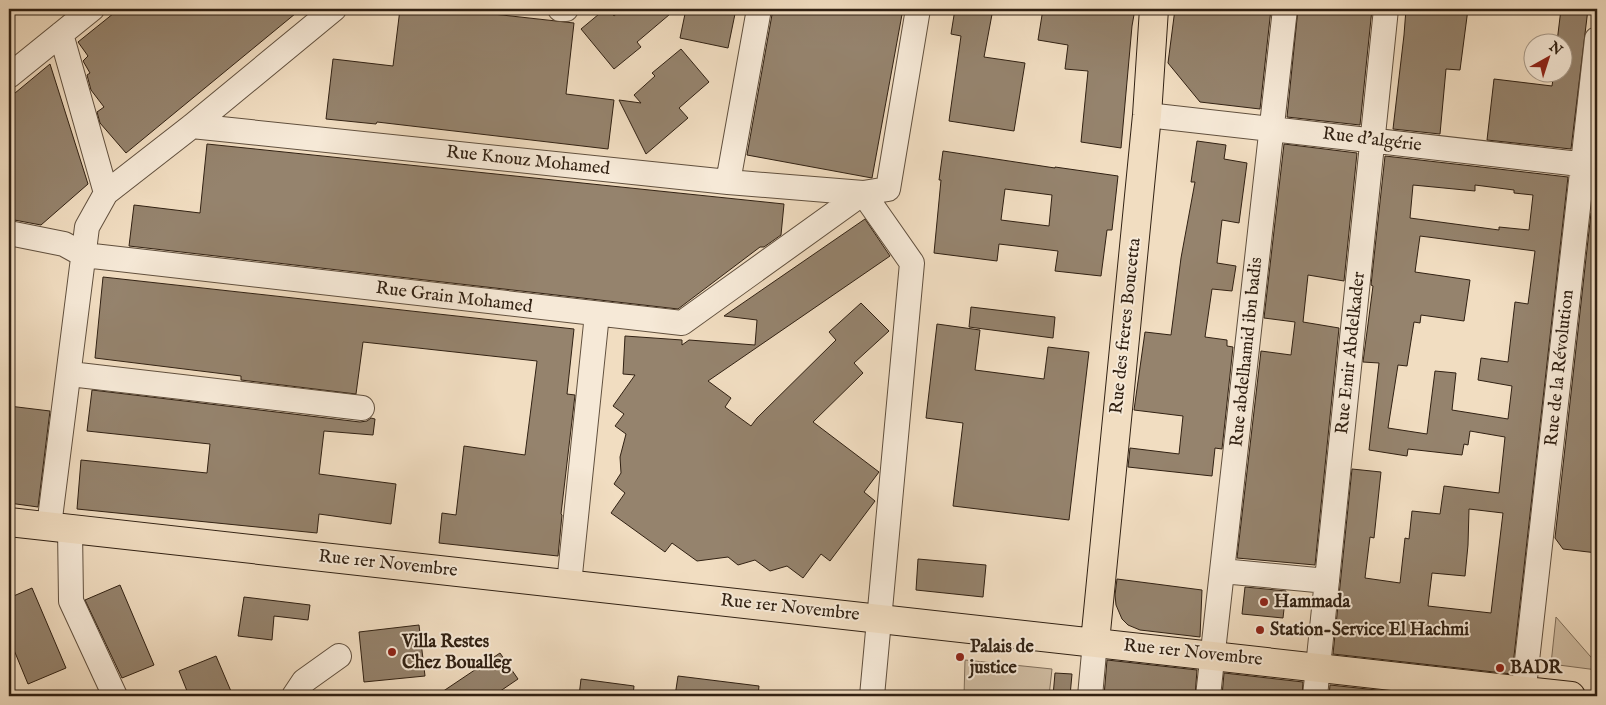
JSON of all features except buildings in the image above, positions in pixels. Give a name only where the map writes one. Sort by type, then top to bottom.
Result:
[{"type":"main road","name":"Rue des freres Boucetta","points":[[1096,642],[1147,114],[1154,9]]},
{"type":"main road","name":"Rue 1er Novembre","points":[[9,522],[1096,642],[1523,693],[1571,696]]},
{"type":"street","points":[[9,76],[92,9]]},
{"type":"street","points":[[115,696],[71,600],[60,528],[70,374],[87,227],[106,193],[192,126],[334,9]]},
{"type":"street","points":[[560,9],[566,9]]},
{"type":"street","points":[[728,182],[759,9]]},
{"type":"street","points":[[872,696],[912,263],[888,189],[918,9]]},
{"type":"street","name":"Rue abdelhamid ibn badis","points":[[1208,696],[1285,9]]},
{"type":"street","name":"Rue Emir Abdelkader","points":[[1316,696],[1386,9]]},
{"type":"street","points":[[61,34],[106,193]]},
{"type":"street","name":"Rue de la Révolution","points":[[1523,693],[1590,165],[1597,39]]},
{"type":"street","name":"Rue d'algérie","points":[[1147,114],[1590,165]]},
{"type":"street","name":"Rue Knouz Mohamed","points":[[192,126],[728,182],[863,194]]},
{"type":"street","points":[[888,189],[863,194],[912,263]]},
{"type":"street","name":"Rue Grain Mohamed","points":[[9,233],[64,244],[84,255],[682,323],[863,194]]},
{"type":"street","points":[[569,584],[597,314]]},
{"type":"street","points":[[70,374],[362,408]]},
{"type":"street","points":[[1222,571],[1327,581]]},
{"type":"street","points":[[1090,696],[1096,642]]},
{"type":"street","points":[[294,696],[304,681],[339,656]]},
{"type":"shaded area","points":[[1556,617],[1597,664],[1597,670],[1551,664]]},
{"type":"shaded area","points":[[965,660],[1052,669],[1049,696],[964,696]]},
{"type":"place","name":"Hammada","points":[[1264,602]]},
{"type":"place","name":"Station-Service El Hachmi","points":[[1260,630]]},
{"type":"place","name":"Villa Restes Chez Boualleg","points":[[392,652]]},
{"type":"place","name":"Palais de justice","points":[[960,657]]},
{"type":"place","name":"BADR","points":[[1500,668]]}]
